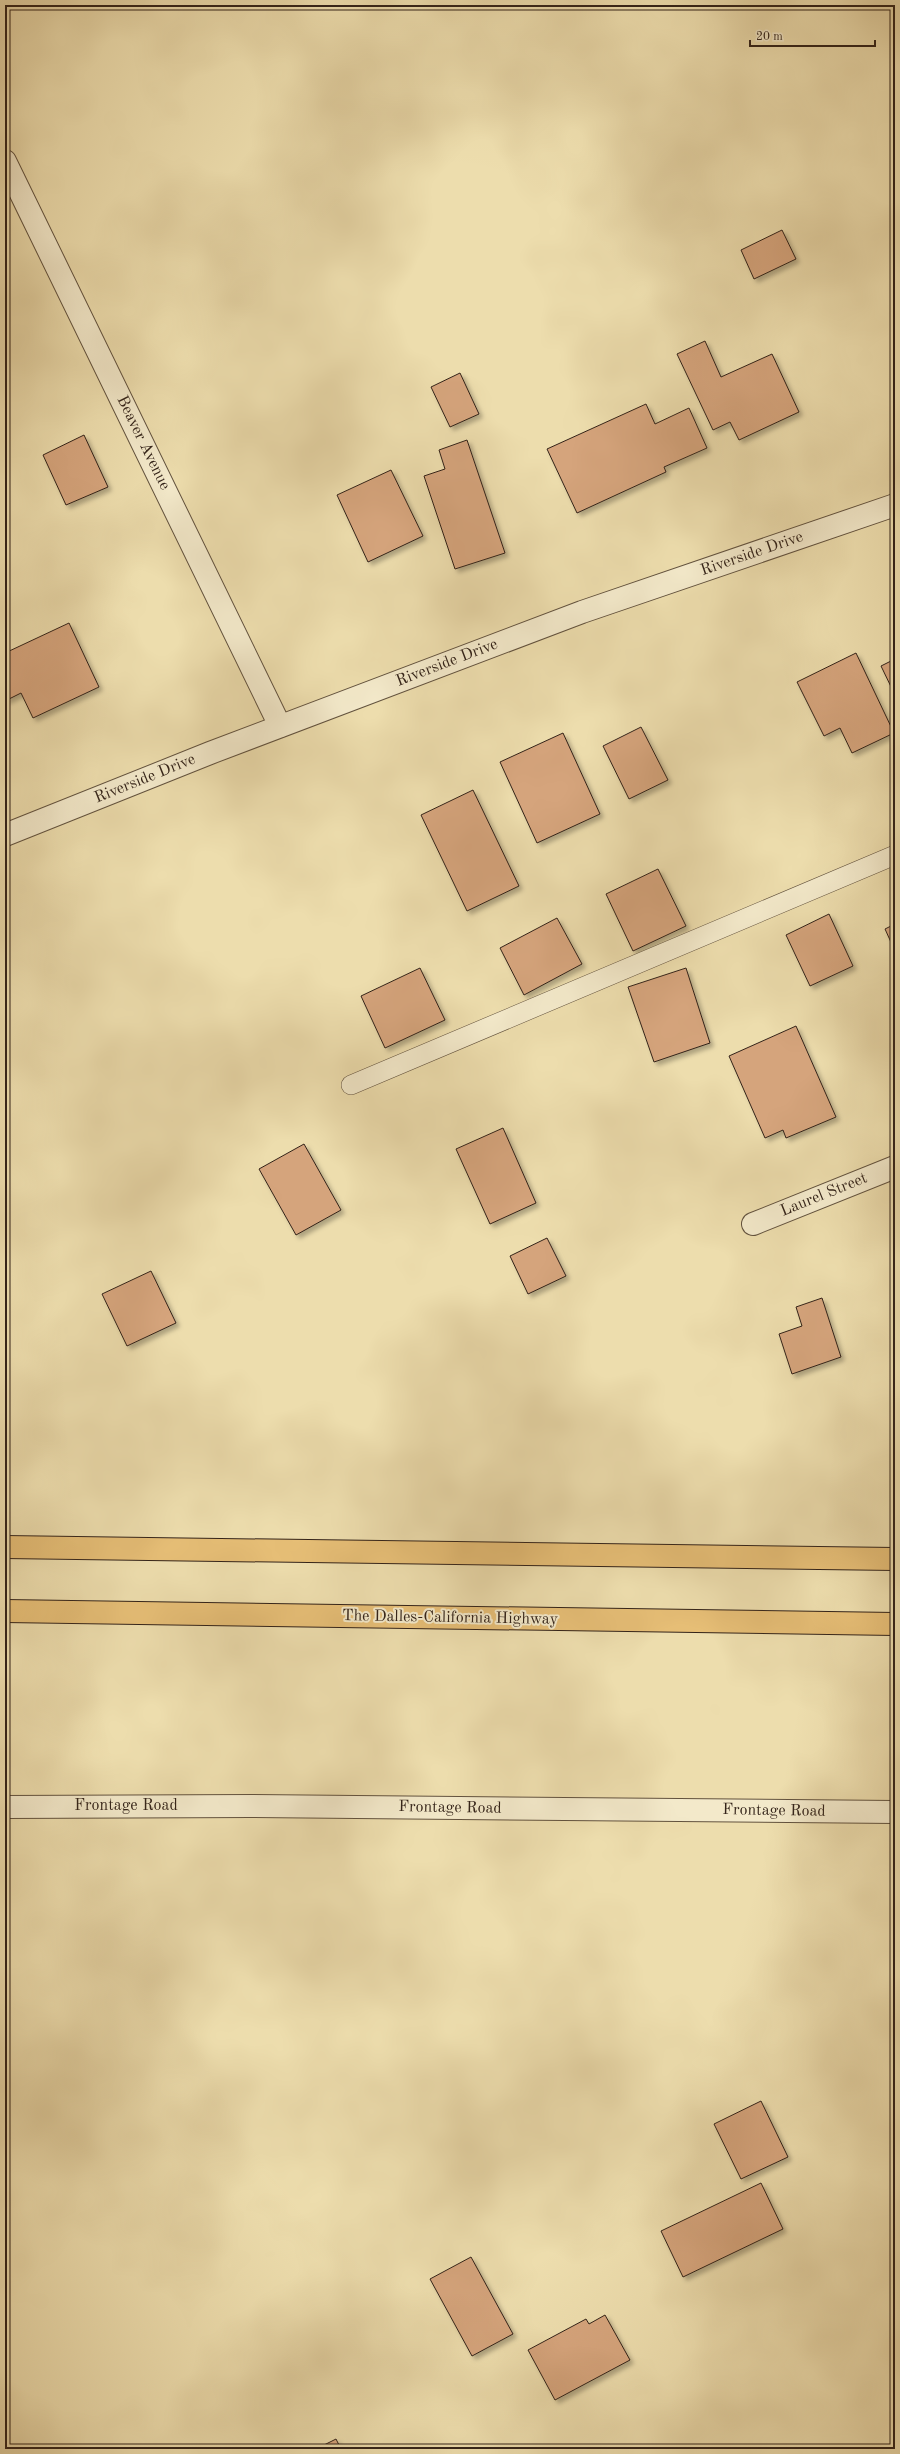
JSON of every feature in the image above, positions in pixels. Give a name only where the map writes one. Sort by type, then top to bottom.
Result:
[{"type":"highway","points":[[5,1547],[895,1559]]},
{"type":"highway","name":"The Dalles-California Highway","points":[[5,1611],[895,1624]]},
{"type":"street","name":"Beaver Avenue","points":[[5,161],[280,726]]},
{"type":"street","name":"Riverside Drive","points":[[5,835],[280,726],[582,612],[895,504]]},
{"type":"street","name":"Laurel Street","points":[[753,1224],[895,1167]]},
{"type":"street","name":"Frontage Road","points":[[5,1807],[251,1806],[895,1812]]},
{"type":"lane","points":[[351,1085],[895,855]]},
{"type":"building","points":[[782,230],[796,259],[754,279],[741,250]]},
{"type":"building","points":[[705,341],[721,377],[772,354],[799,412],[739,440],[730,422],[713,430],[677,354]]},
{"type":"building","points":[[460,373],[479,414],[450,427],[431,387]]},
{"type":"building","points":[[646,404],[655,424],[689,408],[707,448],[664,467],[666,472],[577,513],[547,449]]},
{"type":"building","points":[[84,435],[108,487],[66,505],[43,455]]},
{"type":"building","points":[[467,440],[505,553],[455,569],[424,476],[445,469],[439,450]]},
{"type":"building","points":[[391,470],[423,536],[368,562],[337,495]]},
{"type":"building","points":[[69,623],[99,687],[33,718],[21,693],[5,701],[5,653]]},
{"type":"building","points":[[856,653],[894,733],[852,753],[840,728],[824,736],[797,682]]},
{"type":"building","points":[[895,659],[895,695],[881,666]]},
{"type":"building","points":[[641,727],[668,780],[629,799],[603,746]]},
{"type":"building","points":[[563,733],[600,814],[537,843],[500,762]]},
{"type":"building","points":[[473,790],[519,886],[467,911],[421,815]]},
{"type":"building","points":[[658,869],[686,926],[633,951],[606,894]]},
{"type":"building","points":[[829,914],[853,966],[810,986],[786,935]]},
{"type":"building","points":[[557,918],[582,964],[524,995],[500,948]]},
{"type":"building","points":[[895,924],[895,951],[885,929]]},
{"type":"building","points":[[420,968],[445,1020],[385,1048],[361,996]]},
{"type":"building","points":[[686,968],[710,1043],[654,1062],[628,987]]},
{"type":"building","points":[[796,1026],[836,1117],[786,1138],[783,1130],[765,1138],[729,1056]]},
{"type":"building","points":[[503,1128],[536,1203],[490,1224],[456,1149]]},
{"type":"building","points":[[304,1144],[341,1210],[296,1235],[259,1169]]},
{"type":"building","points":[[547,1238],[566,1276],[528,1294],[510,1256]]},
{"type":"building","points":[[151,1271],[176,1323],[127,1346],[102,1294]]},
{"type":"building","points":[[822,1298],[841,1357],[792,1374],[779,1334],[802,1326],[796,1307]]},
{"type":"building","points":[[761,2101],[788,2157],[741,2179],[714,2124]]},
{"type":"building","points":[[761,2183],[783,2229],[683,2277],[661,2231]]},
{"type":"building","points":[[471,2257],[513,2334],[472,2356],[430,2279]]},
{"type":"building","points":[[605,2315],[630,2360],[555,2400],[528,2350],[586,2319],[589,2324]]},
{"type":"building","points":[[336,2439],[341,2449],[316,2449]]}]
